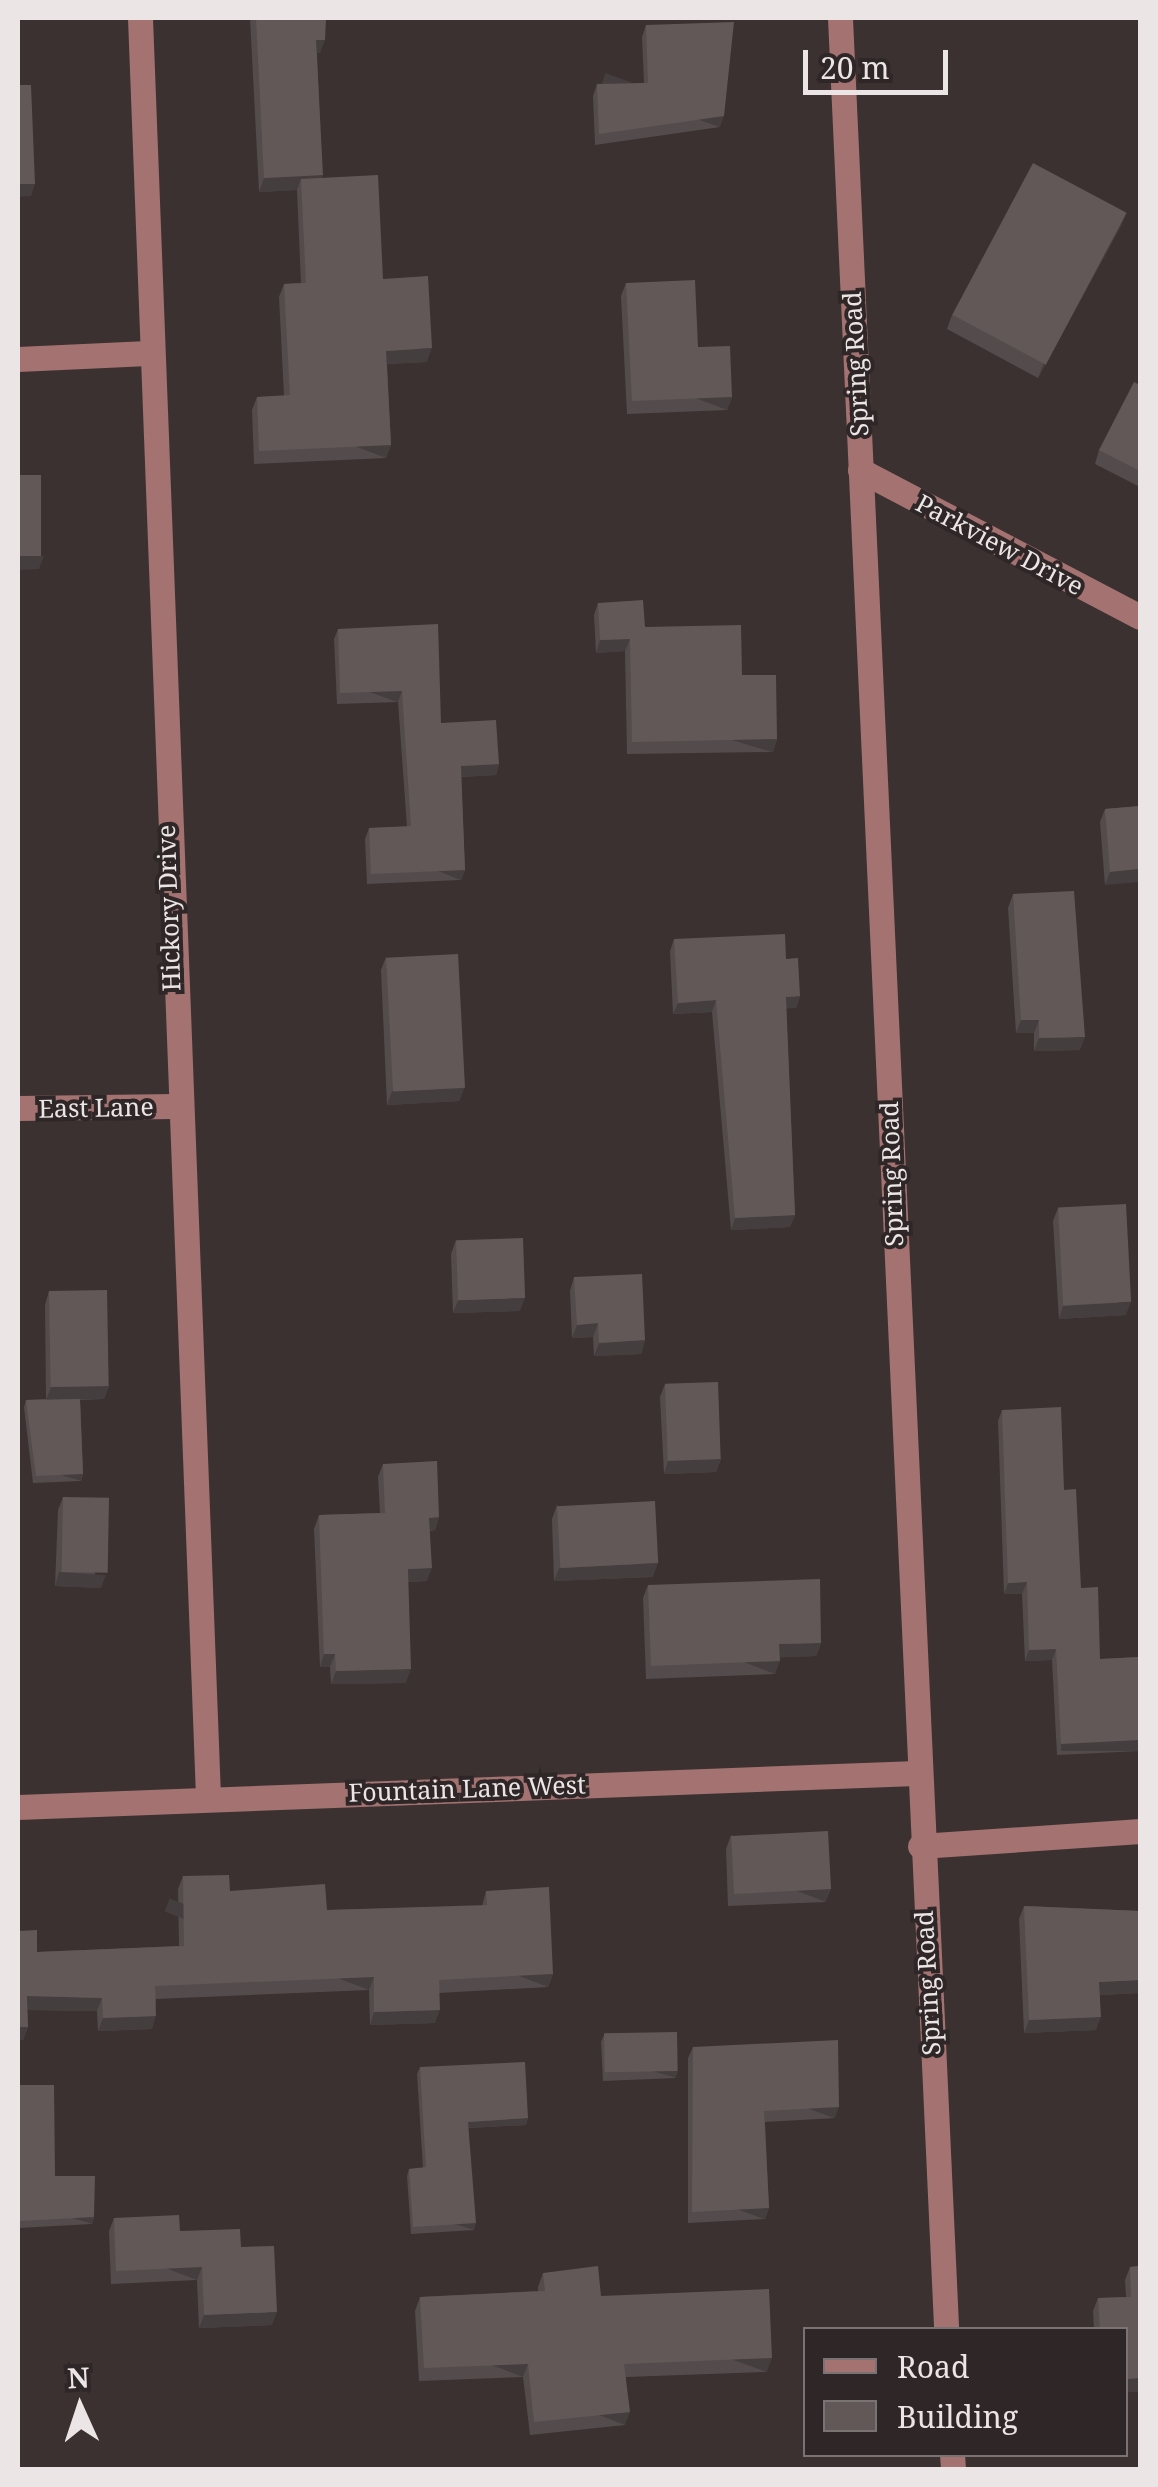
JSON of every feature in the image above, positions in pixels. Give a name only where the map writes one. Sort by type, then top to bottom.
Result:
[{"type":"street","name":"Hickory Drive","points":[[140,18],[175,1106],[208,1797]]},
{"type":"street","name":"Spring Road","points":[[840,18],[916,1773],[946,2327]]},
{"type":"street","points":[[18,359],[148,353]]},
{"type":"street","name":"Parkview Drive","points":[[860,470],[1140,617]]},
{"type":"street","name":"East Lane","points":[[18,1108],[175,1106]]},
{"type":"street","name":"Fountain Lane West","points":[[18,1808],[208,1797],[916,1773]]},
{"type":"street","points":[[920,1846],[1140,1831]]},
{"type":"building","points":[[256,18],[326,18],[325,40],[316,40],[323,175],[264,178]]},
{"type":"building","points":[[734,22],[724,116],[599,134],[597,84],[648,83],[646,25]]},
{"type":"building","points":[[18,85],[31,85],[35,184],[18,184]]},
{"type":"building","points":[[1033,163],[1127,213],[1046,365],[952,315]]},
{"type":"building","points":[[378,175],[383,279],[428,276],[432,348],[386,351],[391,445],[259,451],[257,397],[290,395],[284,284],[306,283],[301,179]]},
{"type":"building","points":[[695,280],[698,347],[730,346],[732,397],[632,401],[626,283]]},
{"type":"building","points":[[1134,382],[1140,385],[1140,471],[1099,450]]},
{"type":"building","points":[[18,475],[41,475],[41,556],[18,556]]},
{"type":"building","points":[[643,600],[645,627],[741,625],[742,675],[776,675],[777,739],[632,742],[630,639],[600,640],[598,603]]},
{"type":"building","points":[[438,624],[441,723],[496,720],[499,764],[461,766],[465,870],[371,874],[369,828],[411,826],[402,691],[340,693],[338,629]]},
{"type":"building","points":[[1140,806],[1140,869],[1110,872],[1105,809]]},
{"type":"building","points":[[1074,891],[1085,1037],[1039,1038],[1039,1020],[1021,1020],[1013,894]]},
{"type":"building","points":[[785,934],[786,959],[798,958],[800,996],[786,997],[795,1215],[735,1218],[716,1000],[678,1003],[674,939]]},
{"type":"building","points":[[458,954],[465,1088],[393,1092],[386,958]]},
{"type":"building","points":[[1126,1204],[1131,1302],[1063,1305],[1058,1208]]},
{"type":"building","points":[[523,1238],[525,1298],[458,1300],[456,1240]]},
{"type":"building","points":[[642,1274],[645,1340],[599,1343],[598,1323],[577,1325],[574,1277]]},
{"type":"building","points":[[107,1290],[109,1386],[51,1387],[49,1291]]},
{"type":"building","points":[[718,1382],[721,1459],[668,1461],[665,1384]]},
{"type":"building","points":[[80,1399],[83,1474],[36,1476],[26,1400]]},
{"type":"building","points":[[1061,1407],[1064,1490],[1076,1489],[1081,1588],[1098,1587],[1100,1659],[1140,1657],[1140,1740],[1061,1744],[1056,1649],[1029,1650],[1027,1582],[1008,1583],[1002,1410]]},
{"type":"building","points":[[437,1461],[439,1517],[429,1518],[432,1568],[408,1569],[411,1669],[336,1671],[335,1654],[324,1654],[319,1515],[385,1513],[383,1464]]},
{"type":"building","points":[[63,1497],[109,1498],[108,1573],[62,1572]]},
{"type":"building","points":[[655,1501],[658,1563],[560,1568],[557,1506]]},
{"type":"building","points":[[820,1579],[821,1643],[779,1644],[780,1661],[651,1666],[648,1585]]},
{"type":"building","points":[[828,1831],[831,1889],[734,1894],[731,1836]]},
{"type":"building","points":[[229,1875],[230,1891],[325,1884],[327,1910],[487,1905],[486,1891],[549,1887],[553,1974],[439,1980],[440,2010],[374,2012],[374,1977],[155,1986],[156,2016],[103,2018],[102,1998],[27,1996],[28,2027],[18,2027],[18,1931],[37,1930],[37,1952],[184,1946],[183,1876]]},
{"type":"building","points":[[1024,1906],[1140,1911],[1140,1980],[1099,1982],[1101,2017],[1029,2020]]},
{"type":"building","points":[[677,2032],[678,2071],[605,2072],[604,2033]]},
{"type":"building","points":[[838,2040],[839,2107],[764,2111],[769,2208],[692,2212],[693,2047]]},
{"type":"building","points":[[525,2062],[528,2118],[468,2122],[476,2223],[413,2227],[409,2169],[426,2167],[420,2067]]},
{"type":"building","points":[[18,2085],[54,2085],[55,2176],[95,2176],[94,2217],[20,2221]]},
{"type":"building","points":[[179,2215],[180,2231],[240,2229],[241,2247],[274,2246],[277,2312],[204,2315],[202,2267],[116,2271],[114,2218]]},
{"type":"building","points":[[598,2266],[601,2296],[769,2289],[772,2358],[624,2364],[630,2412],[534,2422],[528,2364],[424,2368],[420,2297],[545,2291],[543,2273]]},
{"type":"building","points":[[1140,2266],[1140,2378],[1128,2379],[1128,2327],[1100,2327],[1098,2298],[1131,2297],[1130,2267]]}]
